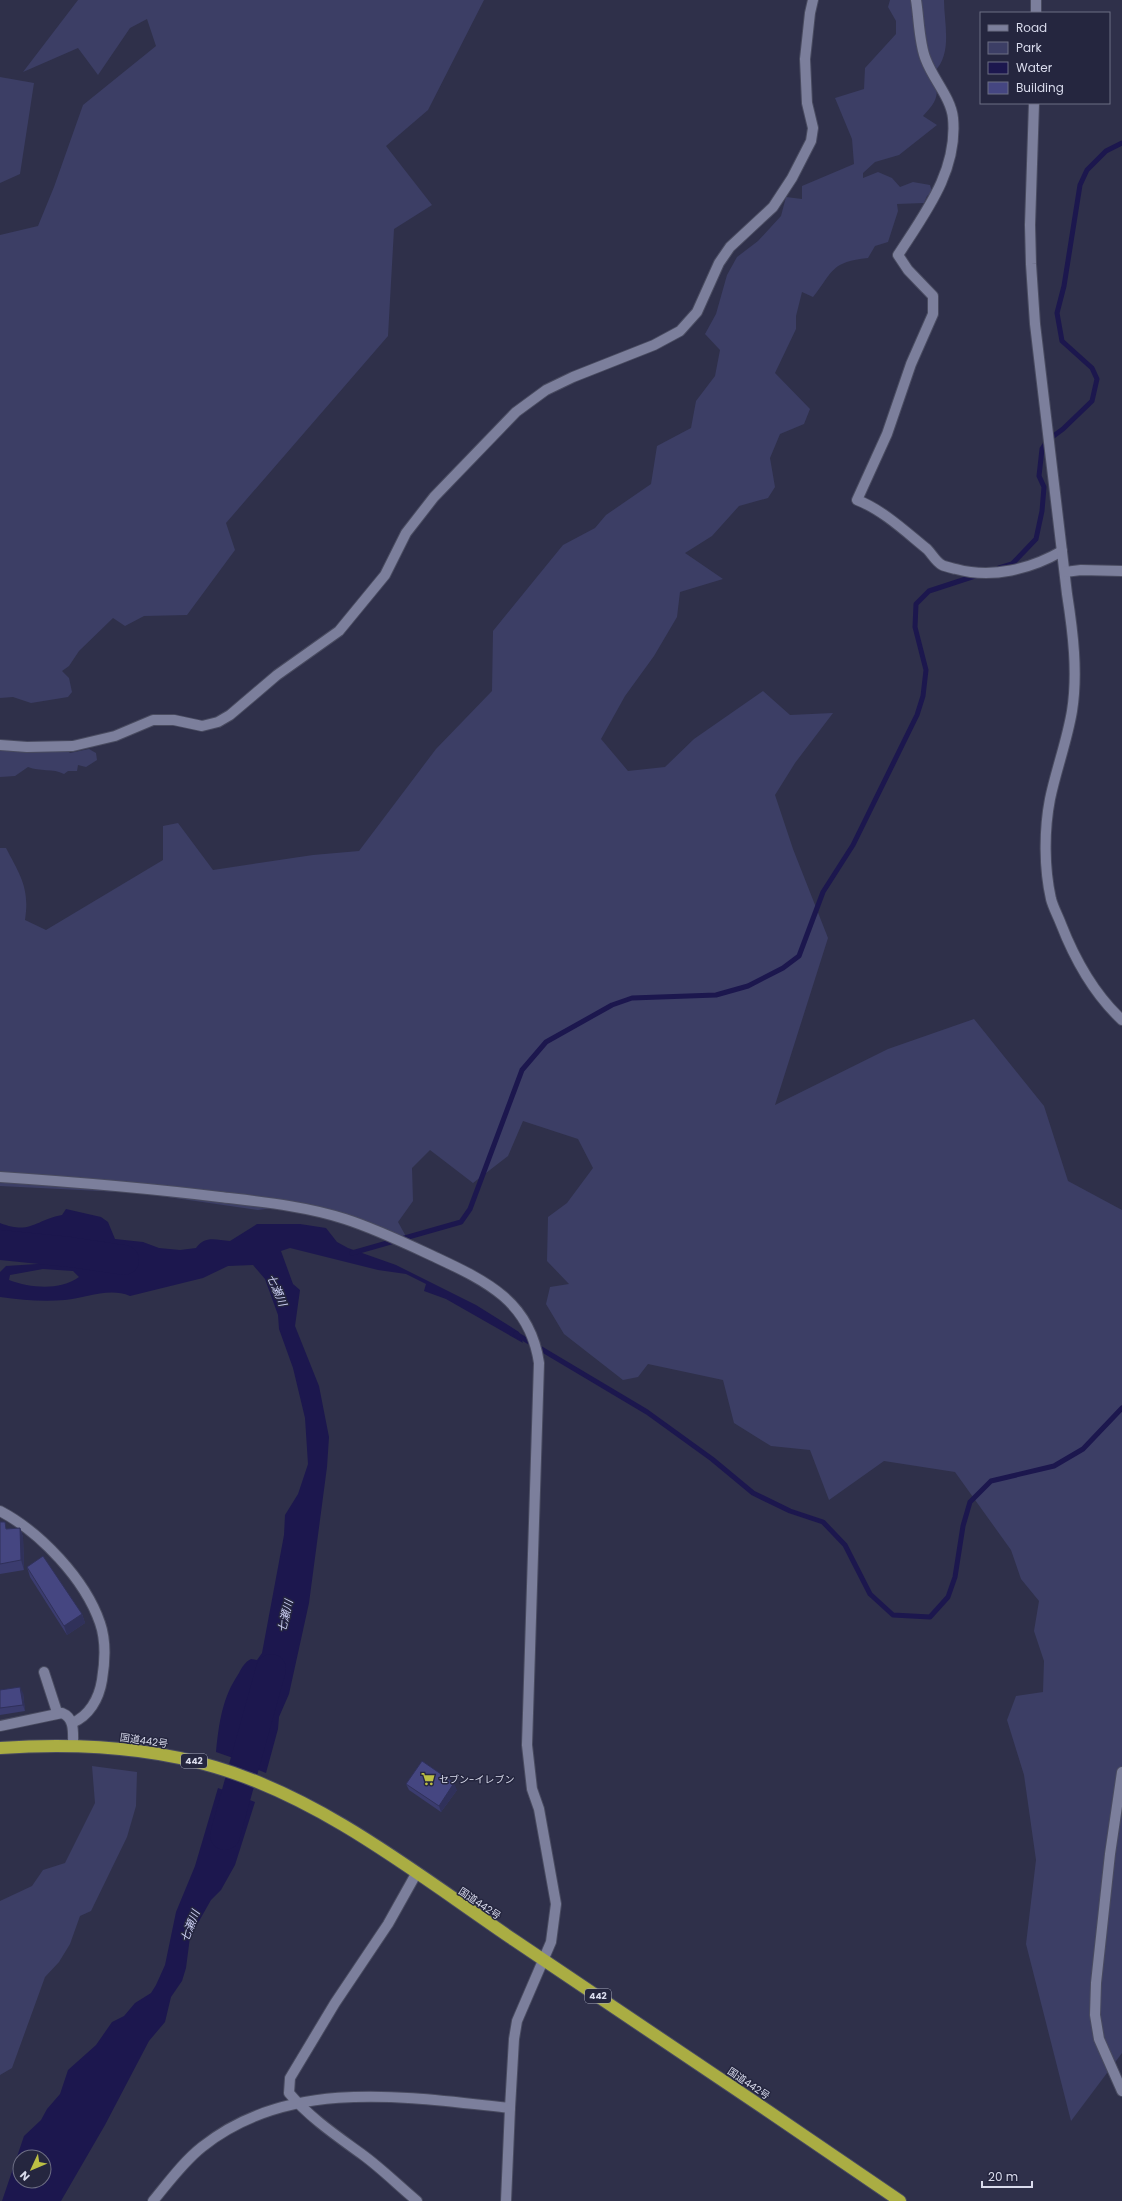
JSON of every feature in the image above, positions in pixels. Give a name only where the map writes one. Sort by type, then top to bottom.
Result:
[{"type":"highway","name":"国道442号","points":[[0,1748],[90,1745],[140,1750],[193,1761],[236,1774],[292,1798],[344,1826],[900,2201]]},
{"type":"street","points":[[0,745],[27,747],[73,746],[115,736],[153,720],[174,720],[202,726],[218,722],[230,715],[277,675],[339,631],[385,575],[406,533],[434,497],[516,412],[546,390],[572,377],[669,338],[680,331],[697,312],[723,258],[730,247],[773,207],[792,178],[811,141],[813,128],[807,103],[805,59],[813,0]]},
{"type":"street","points":[[916,0],[925,59],[946,98],[953,118],[952,148],[944,177],[934,201],[898,254],[908,270],[933,296],[934,314],[911,364],[888,434],[857,500],[871,506],[928,551],[941,565],[972,573],[998,572],[1022,568],[1049,559],[1062,551]]},
{"type":"street","points":[[1036,0],[1036,12]]},
{"type":"street","points":[[1034,104],[1030,225],[1035,324],[1062,551],[1073,629],[1074,677],[1072,710],[1050,800],[1046,861],[1051,899],[1069,944],[1087,980],[1109,1008],[1122,1020]]},
{"type":"street","points":[[1065,572],[1081,570],[1122,571]]},
{"type":"street","points":[[0,1177],[175,1191],[276,1203],[323,1213],[375,1230],[475,1276],[502,1293],[517,1310],[536,1346],[540,1372],[527,1745],[532,1789],[539,1809],[555,1890],[556,1904],[551,1942],[517,2021],[514,2039],[506,2201]]},
{"type":"street","points":[[0,1511],[28,1530],[57,1557],[87,1595],[101,1624],[104,1656],[102,1684],[93,1705],[86,1714],[72,1723]]},
{"type":"street","points":[[44,1672],[57,1712]]},
{"type":"street","points":[[0,1726],[57,1712],[67,1715],[72,1723],[73,1745]]},
{"type":"street","points":[[1121,2091],[1099,2039],[1095,2015],[1096,1983],[1122,1772]]},
{"type":"street","points":[[416,1874],[388,1924],[335,2003],[290,2078],[289,2093],[298,2104],[365,2156],[418,2201]]},
{"type":"street","points":[[153,2201],[201,2148],[221,2133],[263,2112],[340,2097],[376,2095],[510,2108]]},
{"type":"green space","points":[[78,0],[484,0],[428,110],[386,146],[432,205],[394,229],[388,336],[226,523],[235,550],[187,615],[144,616],[125,626],[113,618],[79,651],[69,666],[62,671],[69,678],[72,692],[68,697],[31,703],[13,697],[0,698],[0,235],[38,226],[54,187],[83,105],[156,46],[147,19],[130,28],[98,75],[78,48],[23,72]]},
{"type":"green space","points":[[890,0],[944,0],[946,47],[940,65],[934,72],[937,91],[935,100],[923,116],[937,125],[899,155],[875,162],[863,173],[863,178],[878,172],[892,178],[900,187],[913,182],[930,185],[932,192],[927,196],[924,203],[897,204],[898,211],[888,242],[875,246],[868,258],[847,262],[834,269],[813,297],[802,292],[796,316],[796,329],[775,373],[810,409],[804,424],[780,434],[770,458],[775,487],[768,498],[739,506],[712,536],[685,553],[723,579],[680,592],[677,617],[654,656],[625,696],[601,739],[628,771],[665,767],[694,739],[763,691],[790,715],[833,713],[795,763],[775,795],[793,849],[828,938],[775,1105],[888,1049],[974,1019],[1044,1106],[1068,1181],[1122,1210],[1122,2053],[1071,2121],[1026,1944],[1036,1860],[1024,1775],[1007,1720],[1016,1696],[1043,1692],[1044,1661],[1034,1631],[1039,1601],[1021,1579],[1011,1550],[955,1472],[884,1461],[829,1500],[810,1450],[771,1446],[734,1423],[723,1380],[648,1364],[638,1377],[623,1380],[564,1334],[546,1304],[550,1287],[569,1284],[547,1261],[548,1217],[567,1203],[593,1168],[578,1139],[523,1121],[508,1156],[473,1183],[430,1150],[412,1168],[413,1201],[398,1222],[408,1240],[294,1205],[258,1210],[140,1193],[0,1186],[0,848],[6,848],[23,882],[26,899],[25,920],[46,930],[163,860],[163,826],[178,823],[213,870],[313,855],[359,851],[436,749],[492,691],[493,631],[563,545],[595,528],[606,515],[651,484],[657,446],[691,428],[696,401],[715,376],[720,350],[705,334],[716,314],[727,275],[737,257],[758,241],[781,216],[786,197],[802,199],[802,186],[854,164],[852,139],[835,98],[864,89],[865,68],[896,34],[896,21],[888,7]]},
{"type":"green space","points":[[0,77],[34,83],[20,174],[0,183]]},
{"type":"green space","points":[[0,742],[65,748],[70,753],[89,749],[96,753],[97,760],[86,767],[78,765],[77,771],[68,771],[64,774],[55,771],[28,767],[15,776],[0,777]]},
{"type":"green space","points":[[92,1766],[137,1772],[136,1806],[127,1837],[91,1911],[80,1916],[70,1944],[59,1962],[45,1977],[12,2068],[0,2075],[0,1901],[32,1886],[43,1870],[65,1863],[95,1803]]},
{"type":"water","points":[[66,1209],[101,1217],[108,1222],[115,1239],[143,1242],[159,1248],[180,1250],[196,1248],[203,1241],[211,1239],[230,1241],[257,1224],[300,1224],[326,1228],[337,1242],[348,1248],[396,1265],[476,1305],[519,1332],[523,1343],[446,1299],[424,1291],[426,1284],[406,1274],[378,1270],[290,1248],[281,1251],[293,1284],[300,1290],[295,1326],[319,1386],[329,1437],[327,1467],[309,1603],[289,1694],[279,1717],[278,1729],[266,1773],[251,1767],[262,1725],[259,1696],[248,1704],[236,1759],[216,1752],[222,1711],[233,1682],[247,1662],[251,1659],[257,1660],[262,1653],[284,1535],[285,1515],[298,1494],[308,1464],[305,1418],[293,1368],[279,1329],[278,1315],[265,1279],[253,1265],[228,1266],[203,1278],[130,1296],[106,1293],[73,1299],[49,1301],[0,1297],[0,1272],[6,1266],[37,1264],[63,1256],[106,1250],[106,1246],[103,1244],[43,1243],[0,1253],[0,1223],[19,1228],[62,1215]],"holes":[[[43,1269],[73,1271],[79,1277],[54,1286],[45,1287],[26,1285],[9,1280],[10,1275]]]},
{"type":"water","points":[[218,1788],[255,1802],[235,1865],[221,1890],[211,1900],[190,1937],[186,1968],[182,1981],[171,1997],[165,2022],[149,2041],[105,2125],[61,2201],[2,2201],[12,2171],[12,2189],[52,2189],[52,2149],[20,2149],[24,2136],[41,2120],[47,2109],[60,2094],[68,2070],[96,2045],[112,2022],[124,2016],[135,2003],[151,1993],[165,1965],[176,1912],[195,1866]]},
{"type":"building","points":[[0,1522],[5,1522],[6,1529],[20,1528],[21,1560],[0,1564]]},
{"type":"building","points":[[43,1556],[82,1614],[64,1626],[27,1567]]},
{"type":"building","points":[[20,1687],[23,1705],[0,1708],[0,1690]]},
{"type":"building","name":"セブン-イレブン","points":[[422,1761],[454,1783],[439,1806],[406,1784]]},
{"type":"waterway","points":[[999,568],[1012,564],[1036,539],[1042,511],[1044,487],[1039,476],[1042,449],[1048,440],[1063,429],[1092,401],[1097,379],[1092,368],[1062,341],[1057,313],[1064,286],[1080,185],[1087,170],[1106,151],[1122,143]]},
{"type":"waterway","points":[[352,1253],[461,1222],[470,1209],[522,1070],[546,1042],[612,1005],[632,998],[716,995],[748,986],[783,968],[799,956],[823,892],[853,845],[917,715],[923,696],[926,670],[915,627],[916,604],[929,591],[978,575]]},
{"type":"waterway","name":"七瀬川","points":[[0,1245],[70,1252],[124,1260]]},
{"type":"waterway","points":[[516,1334],[647,1412],[712,1459],[753,1493],[790,1511],[823,1522],[845,1545],[870,1594],[893,1615],[930,1617],[948,1597],[955,1577],[963,1526],[970,1502],[991,1481],[1054,1466],[1083,1449],[1122,1408]]},
{"type":"waterway","name":"七瀬川","points":[[225,1835],[271,1669]]},
{"type":"place","name":"セブン-イレブン","points":[[428,1779]]}]
